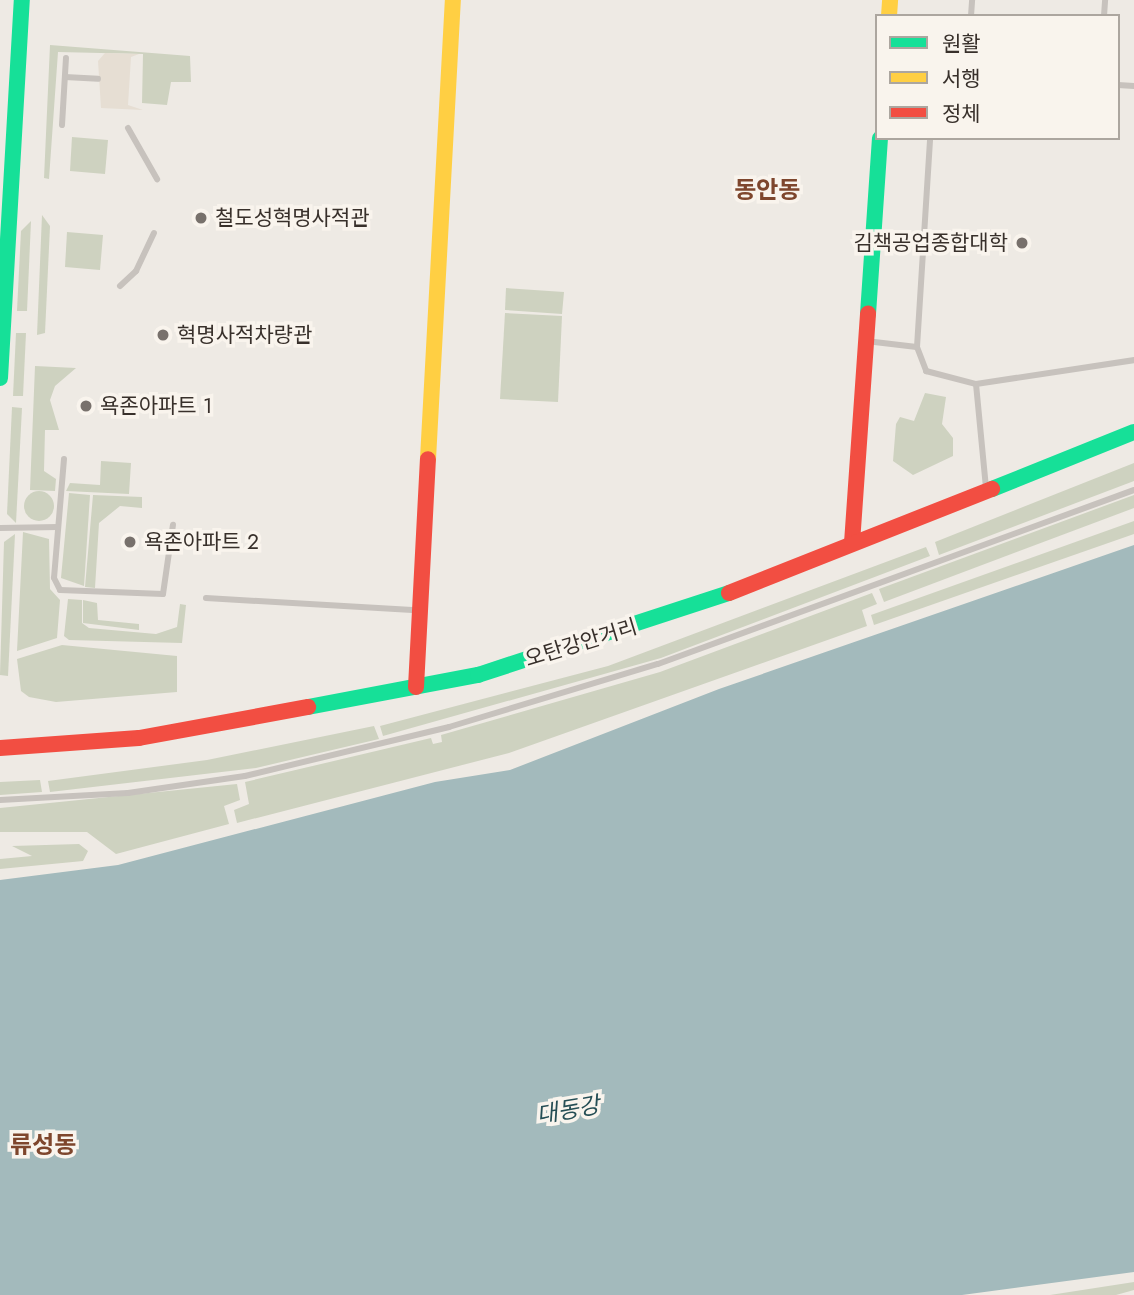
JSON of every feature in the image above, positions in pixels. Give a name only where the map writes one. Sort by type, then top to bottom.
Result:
[{"type":"main road","points":[[0,377],[3,256],[22,0]]},
{"type":"main road","points":[[416,687],[453,0]]},
{"type":"main road","points":[[852,543],[880,140]]},
{"type":"main road","name":"오탄강안거리","points":[[0,748],[139,738],[416,687],[630,628],[852,543],[986,487],[1134,432]]},
{"type":"lane","points":[[62,125],[66,58]]},
{"type":"lane","points":[[65,78],[98,79]]},
{"type":"lane","points":[[128,128],[157,179]]},
{"type":"lane","points":[[930,140],[917,347],[926,371],[976,384],[1134,360]]},
{"type":"lane","points":[[120,286],[136,271],[154,233]]},
{"type":"lane","points":[[864,341],[917,347]]},
{"type":"lane","points":[[976,384],[986,487]]},
{"type":"lane","points":[[64,459],[54,578],[60,590],[155,597],[169,584],[173,525]]},
{"type":"lane","points":[[0,800],[128,793],[244,776],[449,727],[658,664],[1134,490]]},
{"type":"lane","points":[[0,528],[58,527]]},
{"type":"lane","points":[[206,598],[420,610]]},
{"type":"green space","points":[[50,45],[190,56],[191,82],[171,82],[167,105],[142,103],[143,54],[58,52],[49,179],[44,178]]},
{"type":"green space","points":[[72,137],[108,140],[105,174],[70,171]]},
{"type":"green space","points":[[42,215],[50,226],[45,333],[37,335]]},
{"type":"green space","points":[[31,221],[27,311],[17,311],[21,231]]},
{"type":"green space","points":[[67,232],[103,235],[100,270],[65,267]]},
{"type":"green space","points":[[506,288],[564,292],[562,314],[505,310]]},
{"type":"green space","points":[[505,313],[562,316],[558,402],[500,399]]},
{"type":"green space","points":[[16,333],[26,333],[23,396],[13,396]]},
{"type":"green space","points":[[35,366],[76,368],[55,386],[50,400],[59,430],[45,430],[44,471],[56,479],[55,491],[30,490]]},
{"type":"green space","points":[[925,393],[946,397],[942,424],[953,438],[953,456],[913,475],[893,461],[896,424],[900,417],[914,421]]},
{"type":"green space","points":[[12,407],[22,408],[16,523],[7,514]]},
{"type":"green space","points":[[101,461],[131,463],[129,494],[66,491],[70,483],[100,485]]},
{"type":"green space","points":[[1134,463],[1134,481],[939,555],[935,542]]},
{"type":"green space","points":[[39,491],[50,495],[54,506],[50,517],[39,521],[28,517],[24,506],[28,495]]},
{"type":"green space","points":[[69,493],[90,495],[84,586],[61,578]]},
{"type":"green space","points":[[93,495],[142,497],[142,508],[120,506],[99,523],[95,588],[85,587]]},
{"type":"green space","points":[[1134,495],[1134,508],[884,602],[879,589]]},
{"type":"green space","points":[[1134,521],[1134,534],[874,625],[871,615]]},
{"type":"green space","points":[[23,532],[49,539],[50,589],[60,600],[57,638],[17,651]]},
{"type":"green space","points":[[15,534],[8,676],[0,675],[4,542]]},
{"type":"green space","points":[[926,547],[930,556],[661,658],[383,736],[380,726],[608,666]]},
{"type":"green space","points":[[872,593],[877,604],[862,610],[867,626],[509,753],[237,823],[234,810],[249,804],[245,782],[431,738],[433,744],[442,742],[441,735],[660,672]]},
{"type":"green space","points":[[68,599],[82,600],[82,623],[89,628],[156,634],[177,627],[180,604],[186,605],[182,643],[69,640],[64,636]]},
{"type":"green space","points":[[83,600],[97,603],[98,620],[139,624],[139,630],[83,623]]},
{"type":"green space","points":[[62,645],[177,656],[177,692],[56,702],[29,697],[21,691],[17,659]]},
{"type":"green space","points":[[374,726],[379,739],[256,768],[50,792],[48,781],[207,760]]},
{"type":"green space","points":[[40,780],[42,792],[0,795],[0,782]]},
{"type":"green space","points":[[237,784],[240,800],[224,806],[229,824],[116,854],[87,832],[0,832],[0,808]]},
{"type":"green space","points":[[79,844],[88,851],[83,861],[0,869],[0,859],[32,856],[12,846]]},
{"type":"green space","points":[[1134,1282],[1134,1290],[1116,1295],[1050,1295]]},
{"type":"shaded area","points":[[105,53],[139,54],[131,57],[128,105],[143,110],[101,108],[98,61]]},
{"type":"water","name":"대동강","points":[[1134,545],[1134,1272],[962,1295],[0,1295],[0,880],[118,865],[435,782],[510,770],[719,689]]},
{"type":"traffic: fast","points":[[0,378],[22,0]]},
{"type":"traffic: fast","points":[[868,314],[880,140]]},
{"type":"traffic: fast","points":[[992,489],[1134,432]]},
{"type":"traffic: fast","points":[[308,707],[478,675],[729,593]]},
{"type":"traffic: slow","points":[[428,459],[453,0]]},
{"type":"traffic: slow","points":[[889,14],[890,0]]},
{"type":"traffic: jam","points":[[852,543],[868,314]]},
{"type":"traffic: jam","points":[[416,687],[428,459]]},
{"type":"traffic: jam","points":[[729,593],[992,489]]},
{"type":"traffic: jam","points":[[0,748],[139,738],[308,707]]},
{"type":"place","name":"철도성혁명사적관","points":[[201,218]]},
{"type":"place","name":"김책공업종합대학","points":[[1022,243]]},
{"type":"place","name":"혁명사적차량관","points":[[163,335]]},
{"type":"place","name":"욕존아파트 1","points":[[86,406]]},
{"type":"place","name":"욕존아파트 2","points":[[130,542]]},
{"type":"district","name":"동안동","points":[[767,190]]},
{"type":"district","name":"류성동","points":[[43,1145]]}]
